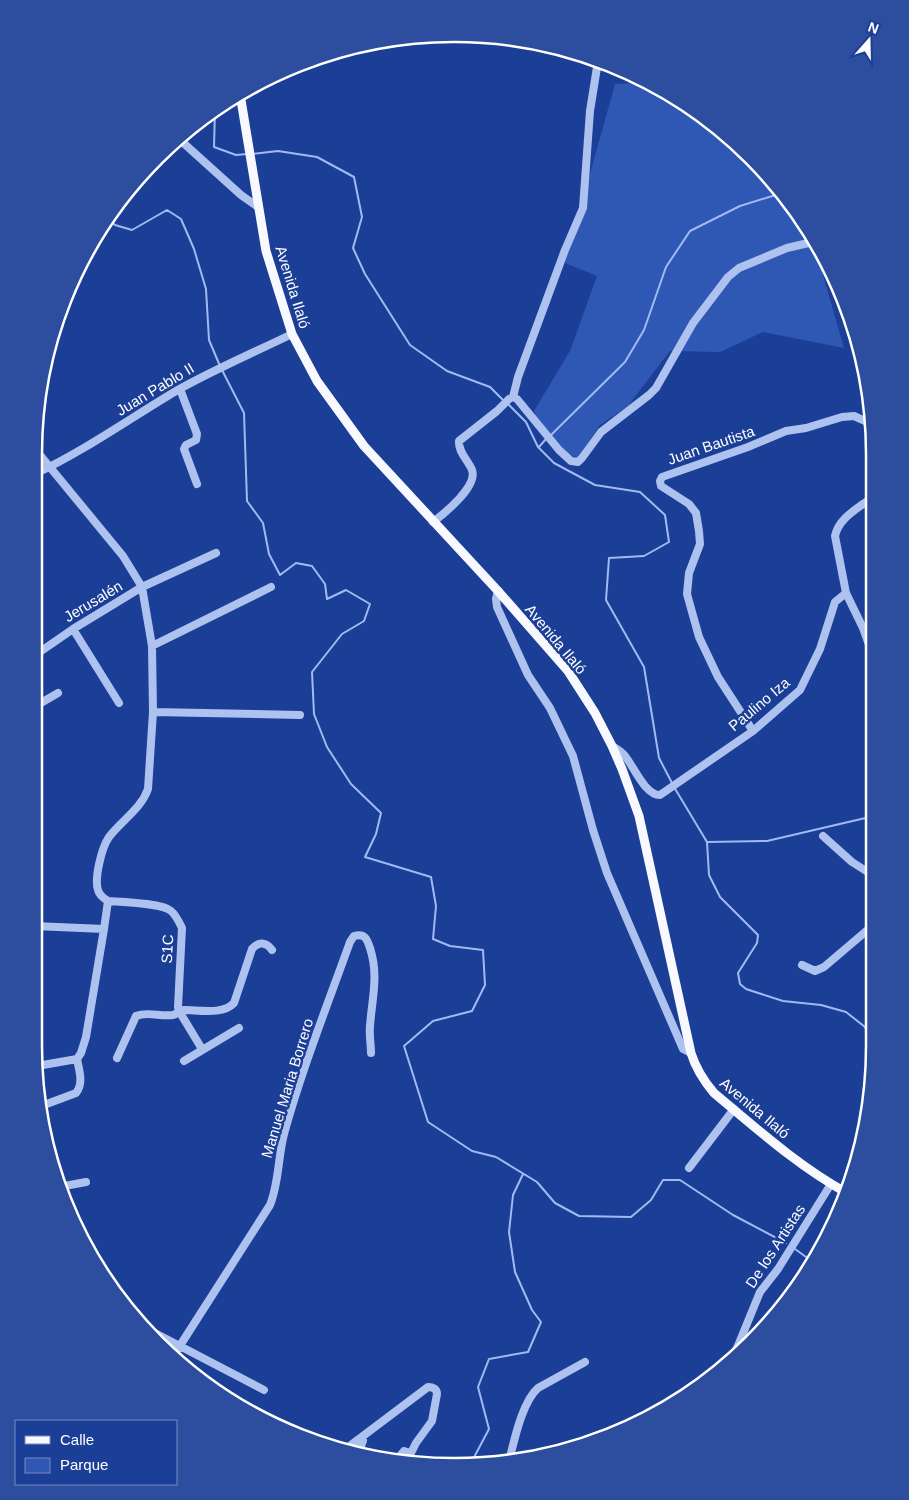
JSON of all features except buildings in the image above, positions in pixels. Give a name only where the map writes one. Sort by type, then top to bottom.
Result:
[{"type":"main road","name":"Avenida Ilaló","points":[[241,103],[266,251],[292,334],[317,381],[364,446],[568,671],[595,713],[612,746],[639,816],[691,1053],[702,1080],[714,1093],[794,1158],[840,1189]]},
{"type":"street","points":[[433,522],[457,501],[472,479],[472,469],[460,450],[459,441],[497,412],[511,398],[565,250],[583,208],[588,130],[597,68]]},
{"type":"street","points":[[184,144],[241,195],[258,207]]},
{"type":"street","points":[[511,398],[517,399],[559,450],[571,461],[578,462],[601,432],[656,388],[693,323],[728,277],[739,268],[787,248],[807,243]]},
{"type":"street","name":"Juan Pablo II","points":[[42,470],[180,389],[217,369],[292,334]]},
{"type":"street","points":[[180,389],[197,434],[196,440],[186,445],[184,449],[197,484]]},
{"type":"street","name":"Juan Bautista","points":[[753,731],[718,677],[699,637],[687,594],[690,573],[700,544],[696,513],[689,504],[661,486],[660,480],[662,477],[748,447],[786,431],[806,428],[850,415],[865,421]]},
{"type":"street","points":[[42,458],[123,556],[142,587],[152,646],[153,712],[147,794],[136,810],[121,822],[108,839],[101,857],[97,887],[102,898],[108,901],[86,1037],[77,1059],[81,1082],[79,1090],[76,1093],[47,1104]]},
{"type":"street","points":[[866,502],[843,519],[837,527],[835,536],[846,593],[866,636]]},
{"type":"street","name":"Jerusalén","points":[[42,650],[73,629],[142,587],[216,553]]},
{"type":"street","points":[[152,646],[271,587]]},
{"type":"street","points":[[498,592],[496,599],[497,607],[528,675],[550,708],[573,756],[592,830],[607,873],[683,1049],[691,1053]]},
{"type":"street","name":"Paulino Iza","points":[[612,746],[624,755],[648,790],[656,795],[660,795],[753,731],[800,690],[820,649],[835,602],[846,593]]},
{"type":"street","points":[[73,629],[119,703]]},
{"type":"street","points":[[42,702],[58,693]]},
{"type":"street","points":[[153,712],[300,715]]},
{"type":"street","points":[[823,836],[852,862],[866,871]]},
{"type":"street","name":"S1C","points":[[108,901],[160,906],[171,910],[178,919],[182,928],[178,1011]]},
{"type":"street","points":[[42,926],[104,929]]},
{"type":"street","points":[[802,965],[815,971],[824,967],[866,931]]},
{"type":"street","name":"Manuel Maria Borrero","points":[[177,1350],[270,1205],[284,1133],[306,1062],[350,942],[354,936],[358,935],[363,935],[367,939],[374,958],[376,979],[370,1028],[371,1053]]},
{"type":"street","points":[[117,1058],[136,1016],[142,1014],[174,1015],[178,1011],[221,1010],[228,1008],[234,1003],[252,949],[257,944],[262,943],[272,950]]},
{"type":"street","points":[[178,1011],[202,1049]]},
{"type":"street","points":[[184,1062],[202,1049],[240,1028]]},
{"type":"street","points":[[43,1065],[77,1059]]},
{"type":"street","points":[[689,1168],[734,1109]]},
{"type":"street","points":[[67,1186],[86,1182]]},
{"type":"street","name":"De los Artistas","points":[[739,1343],[760,1292],[778,1269],[831,1184]]},
{"type":"street","points":[[167,1341],[264,1390]]},
{"type":"street","points":[[511,1454],[527,1403],[533,1392],[585,1362]]},
{"type":"street","points":[[352,1444],[428,1387],[432,1387],[436,1390],[437,1394],[432,1420],[410,1455]]},
{"type":"street","points":[[361,1446],[363,1436]]},
{"type":"green space","points":[[632,83],[683,112],[726,145],[764,183],[797,226],[820,266],[844,348],[763,332],[720,352],[670,351],[628,406],[600,425],[578,458],[554,446],[549,441],[541,429],[534,411],[570,351],[597,276],[565,263],[615,84]]},
{"type":"waterway","points":[[215,120],[214,147],[236,155],[247,154]]},
{"type":"waterway","points":[[252,154],[278,151],[317,157],[354,177],[362,217],[353,248],[365,274],[410,345],[447,371],[490,387],[503,400]]},
{"type":"waterway","points":[[550,436],[625,362],[644,330],[666,267],[690,231],[740,206],[774,195]]},
{"type":"waterway","points":[[114,224],[132,230],[167,210],[181,219],[194,249],[206,289],[209,340],[220,366]]},
{"type":"waterway","points":[[222,370],[244,413],[247,501],[263,523],[269,554],[280,575],[296,563],[312,566],[325,584],[327,599],[346,590],[370,604],[364,621],[342,634],[312,672],[314,714],[327,747],[351,784],[381,813],[376,834],[365,857],[431,877],[436,906],[433,939],[450,946],[483,950],[485,985],[472,1011],[433,1021],[404,1046],[428,1122],[472,1151],[496,1157],[537,1182],[555,1203],[579,1216],[631,1217],[651,1200],[663,1180],[680,1180],[733,1215],[786,1243]]},
{"type":"waterway","points":[[507,403],[526,422],[538,447],[554,463],[595,485],[640,492],[665,515],[669,542],[644,556],[609,558],[606,600],[644,667],[659,758],[672,783]]},
{"type":"waterway","points":[[539,447],[546,439]]},
{"type":"waterway","points":[[674,787],[707,842],[709,875],[720,897],[758,935],[757,943],[738,973],[740,984],[746,989],[783,1001],[821,1005],[846,1012],[866,1030]]},
{"type":"waterway","points":[[707,842],[767,841],[866,818]]},
{"type":"waterway","points":[[474,1457],[489,1429],[478,1387],[489,1359],[528,1352],[541,1322],[532,1310],[515,1272],[509,1232],[513,1195],[523,1174]]},
{"type":"waterway","points":[[795,1249],[807,1258]]}]
